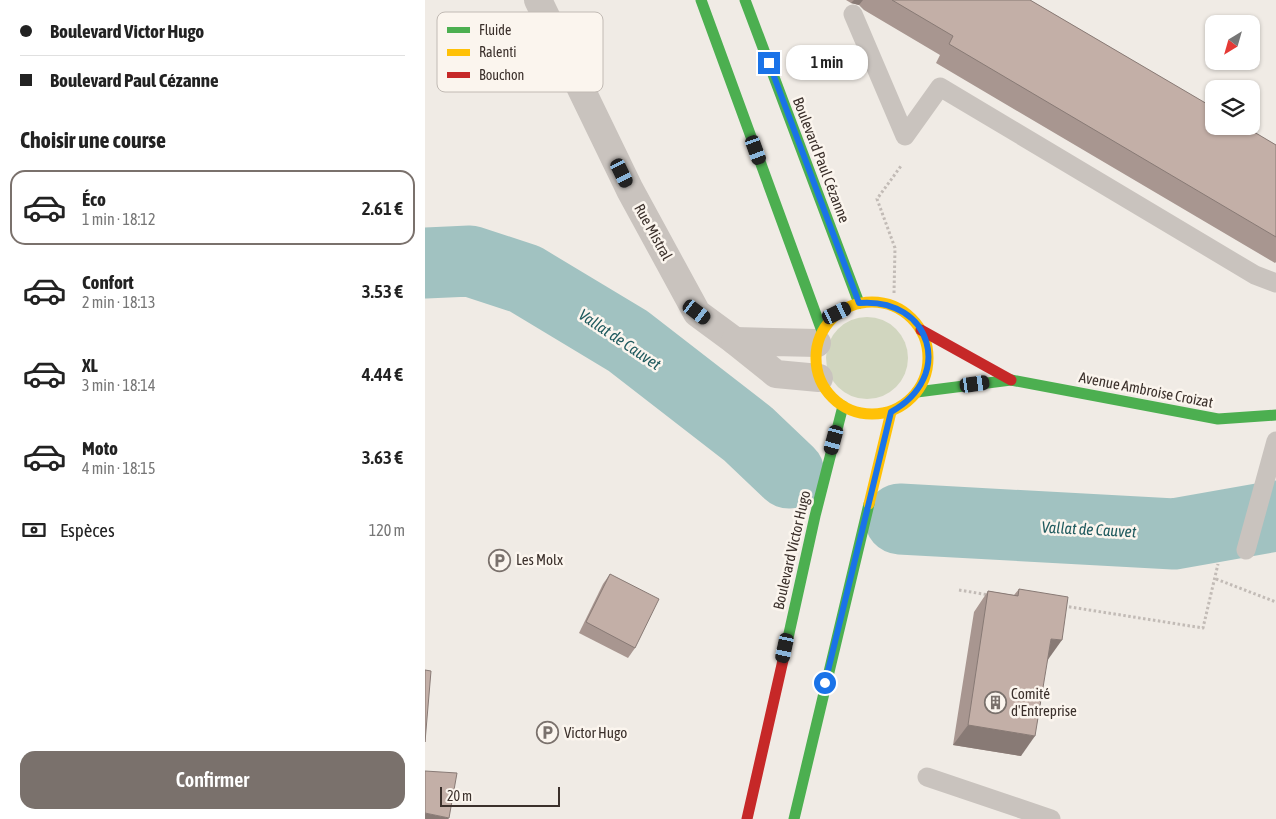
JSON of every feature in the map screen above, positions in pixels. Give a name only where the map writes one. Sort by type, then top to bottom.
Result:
[{"type":"main road","points":[[701,0],[819,337]]},
{"type":"main road","name":"Boulevard Paul Cézanne","points":[[745,0],[859,303]]},
{"type":"main road","points":[[877,301],[894,306],[910,316],[921,330],[928,351],[927,373],[917,392],[905,404],[891,412],[875,414],[858,413],[843,406],[828,394],[819,378],[815,361],[819,337],[837,313],[859,303],[877,301]]},
{"type":"main road","name":"Avenue Ambroise Croizat","points":[[921,330],[1011,380]]},
{"type":"main road","name":"Avenue Ambroise Croizat","points":[[917,392],[1011,380],[1218,419],[1276,415]]},
{"type":"main road","name":"Boulevard Victor Hugo","points":[[747,819],[815,516],[843,406]]},
{"type":"main road","points":[[794,819],[891,412]]},
{"type":"street","name":"Rue Mistral","points":[[538,0],[544,12]]},
{"type":"street","name":"Rue Mistral","points":[[583,92],[630,190],[697,312],[776,374],[819,378]]},
{"type":"street","points":[[735,341],[819,337]]},
{"type":"lane","points":[[853,14],[905,136]]},
{"type":"lane","points":[[905,136],[940,86],[1255,275],[1276,283]]},
{"type":"lane","points":[[1246,550],[1276,441]]},
{"type":"lane","points":[[927,777],[1051,819]]},
{"type":"path","points":[[894,306],[895,248],[877,199],[912,149],[905,136]]},
{"type":"path","points":[[1057,605],[1203,628],[1216,579],[1220,549],[1246,550]]},
{"type":"path","points":[[1216,579],[1276,602]]},
{"type":"path","points":[[959,590],[998,596]]},
{"type":"green space","points":[[859,317],[875,317],[890,324],[901,335],[908,350],[905,374],[896,387],[875,399],[859,399],[844,392],[833,381],[826,366],[826,350],[833,335],[844,324]]},
{"type":"building","points":[[892,0],[1030,0],[1205,103],[1205,135],[1259,135],[1276,145],[1276,237],[949,44],[953,36]]},
{"type":"building","points":[[610,574],[659,599],[635,648],[586,622]]},
{"type":"building","name":"Comité d'Entreprise","points":[[1019,589],[1068,597],[1062,640],[1051,639],[1035,736],[968,725],[988,591],[1018,596]]},
{"type":"building","points":[[425,670],[431,671],[425,742]]},
{"type":"building","points":[[425,771],[457,773],[449,818],[425,813]]},
{"type":"waterway","name":"Vallat de Cauvet","points":[[425,263],[470,261],[525,279],[628,341],[748,434],[789,473]]},
{"type":"waterway","name":"Vallat de Cauvet","points":[[900,519],[1174,534],[1276,516]]},
{"type":"traffic: fast","points":[[701,0],[822,331]]},
{"type":"traffic: fast","points":[[745,0],[859,303]]},
{"type":"traffic: fast","points":[[917,392],[1011,380],[1218,419],[1276,415]]},
{"type":"traffic: fast","points":[[786,647],[815,516],[843,406]]},
{"type":"traffic: fast","points":[[794,819],[869,504]]},
{"type":"traffic: slow","points":[[872,302],[894,306],[912,318],[924,336],[928,358],[924,380],[912,398],[894,410],[872,414],[850,410],[832,398],[820,380],[816,358],[820,336],[832,318],[850,306],[872,302]]},
{"type":"traffic: slow","points":[[869,504],[891,412]]},
{"type":"traffic: jam","points":[[921,330],[1011,380]]},
{"type":"traffic: jam","points":[[747,819],[786,647]]},
{"type":"place","name":"Les Molx","points":[[500,560]]},
{"type":"place","name":"Comité d'Entreprise","points":[[995,703]]},
{"type":"place","name":"Victor Hugo","points":[[548,733]]},
{"type":"route","points":[[769,63],[859,303],[877,301],[894,306],[910,316],[921,330],[928,351],[927,373],[917,392],[905,404],[891,412],[861,528],[825,683]]}]
